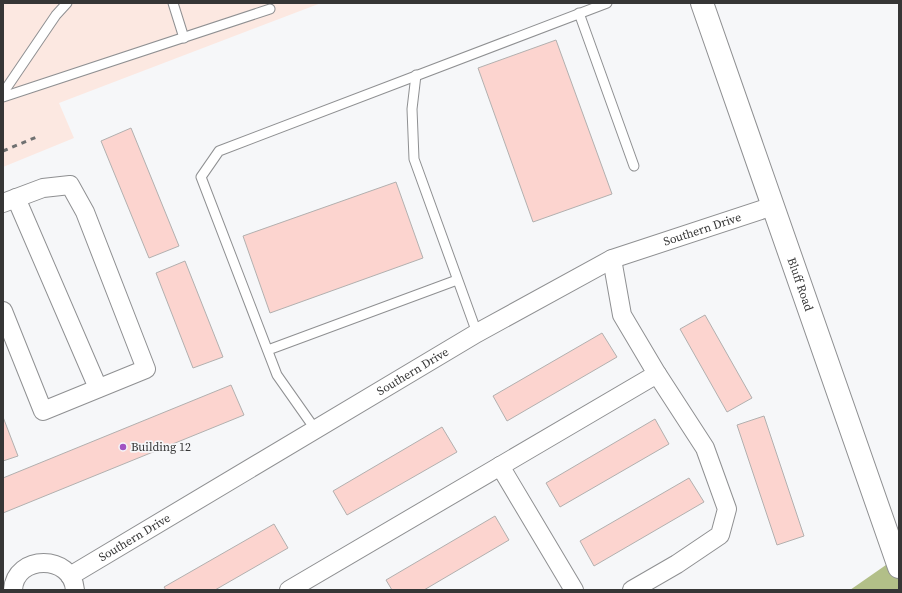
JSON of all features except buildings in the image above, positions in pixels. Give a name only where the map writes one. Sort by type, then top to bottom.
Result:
[{"type":"main road","name":"Bluff Road","points":[[702,3],[899,567]]},
{"type":"street","points":[[3,311],[43,411],[146,369],[85,212],[70,184],[43,188],[10,200],[98,388]]},
{"type":"street","name":"Southern Drive","points":[[72,583],[315,429],[477,333],[612,258],[773,206]]},
{"type":"street","points":[[612,258],[622,315],[657,374],[705,448],[727,509],[720,535],[677,564],[632,590]]},
{"type":"street","points":[[289,590],[657,374]]},
{"type":"street","points":[[500,466],[574,590]]},
{"type":"street","points":[[11,579],[33,564],[43,562],[54,564],[63,569],[72,583]]},
{"type":"lane","points":[[3,93],[56,15],[67,3]]},
{"type":"lane","points":[[173,3],[184,38]]},
{"type":"lane","points":[[315,429],[277,375],[201,177],[219,151],[607,3]]},
{"type":"lane","points":[[3,97],[270,9]]},
{"type":"lane","points":[[579,13],[634,166]]},
{"type":"lane","points":[[416,75],[412,109],[414,159],[477,333]]},
{"type":"lane","points":[[268,350],[457,280]]},
{"type":"shaded area","points":[[3,3],[321,3],[59,103],[74,138],[3,167]]},
{"type":"green space","points":[[896,558],[899,567],[899,590],[850,590]]},
{"type":"railway","points":[[3,151],[39,136]]},
{"type":"place","name":"Building 12","points":[[123,447]]}]
